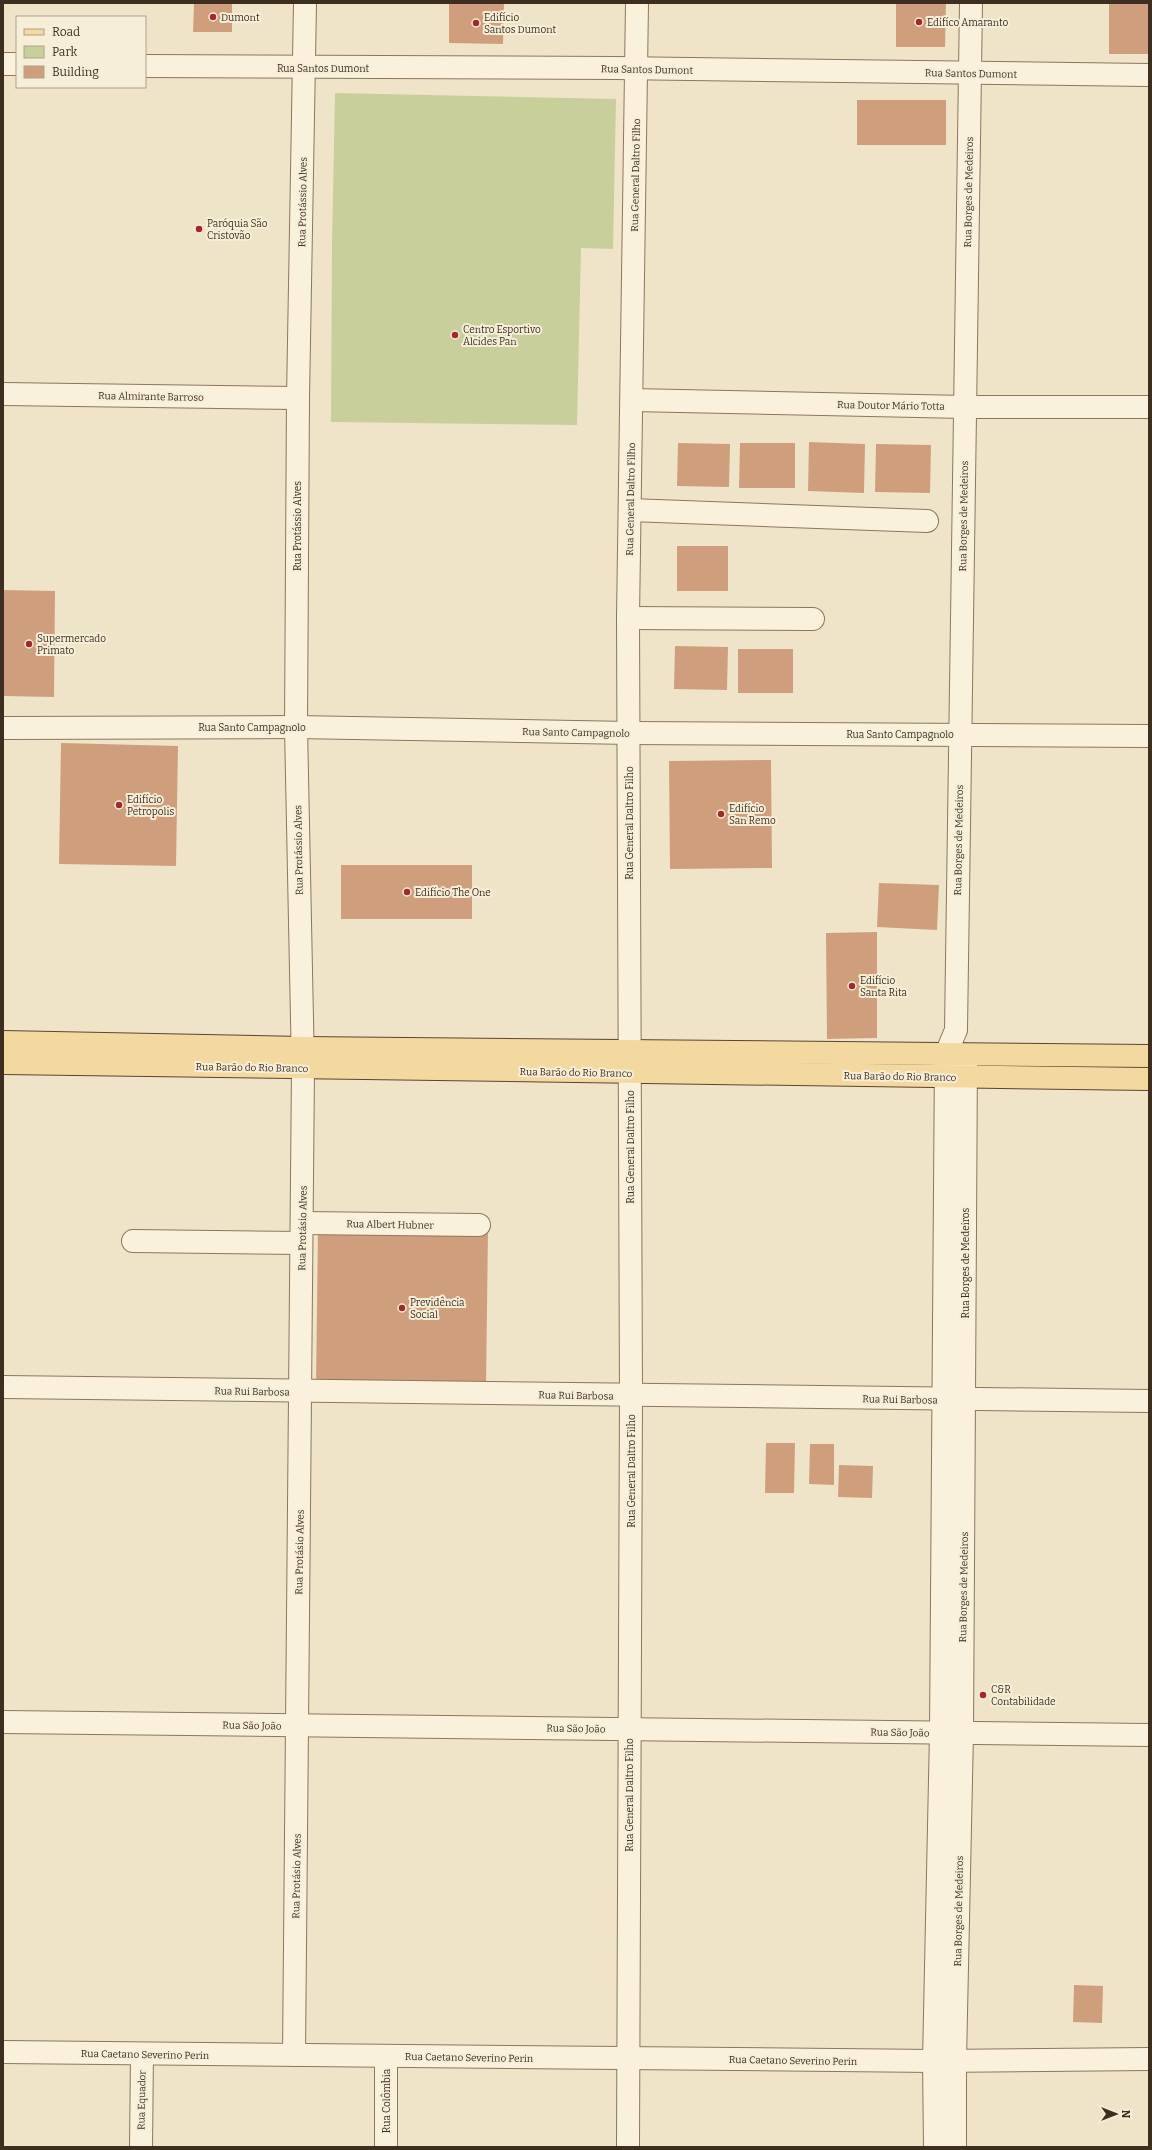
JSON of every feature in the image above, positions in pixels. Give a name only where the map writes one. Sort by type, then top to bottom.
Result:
[{"type":"main road","name":"Rua Barão do Rio Branco","points":[[3,1042],[630,1073],[1149,1079]]},
{"type":"main road","name":"Rua Barão do Rio Branco","points":[[3,1063],[629,1051],[1149,1056]]},
{"type":"street","name":"Rua Protássio Alves","points":[[303,1058],[296,727],[298,398],[306,3]]},
{"type":"street","name":"Rua General Daltro Filho","points":[[628,2147],[631,1396],[629,1051],[630,733],[628,618],[637,3]]},
{"type":"street","name":"Rua Borges de Medeiros","points":[[956,1054],[971,3]]},
{"type":"street","points":[[3,64],[16,64]]},
{"type":"street","name":"Rua Santos Dumont","points":[[146,66],[637,69],[1149,75]]},
{"type":"street","name":"Rua Almirante Barroso","points":[[3,394],[298,398]]},
{"type":"street","name":"Rua Doutor Mário Totta","points":[[632,400],[965,406],[1149,407]]},
{"type":"street","points":[[630,510],[927,521]]},
{"type":"street","points":[[628,618],[813,619]]},
{"type":"street","name":"Rua Santo Campagnolo","points":[[3,728],[296,727],[630,733],[1149,736]]},
{"type":"street","points":[[952,1733],[942,1399],[956,1054]]},
{"type":"street","name":"Rua Protásio Alves","points":[[294,2055],[303,1058]]},
{"type":"street","name":"Rua Borges de Medeiros","points":[[955,2147],[944,2061],[952,1733],[965,1400],[956,1077]]},
{"type":"street","name":"Rua Albert Hubner","points":[[133,1241],[479,1225]]},
{"type":"street","name":"Rua Rui Barbosa","points":[[3,1387],[631,1396],[1149,1401]]},
{"type":"street","name":"Rua São João","points":[[3,1722],[1149,1735]]},
{"type":"street","name":"Rua Caetano Severino Perin","points":[[3,2052],[944,2061],[1149,2059]]},
{"type":"street","name":"Rua Equador","points":[[141,2147],[142,2054]]},
{"type":"street","name":"Rua Colômbia","points":[[386,2056],[386,2147]]},
{"type":"street","points":[[935,2147],[944,2061]]},
{"type":"green space","points":[[335,93],[616,99],[613,249],[581,248],[577,425],[331,422]]},
{"type":"building","name":"Dumont","points":[[194,3],[232,3],[232,32],[193,32]]},
{"type":"building","name":"Edifício Santos Dumont","points":[[449,3],[504,3],[503,44],[449,43]]},
{"type":"building","points":[[896,3],[946,3],[945,47],[896,47]]},
{"type":"building","points":[[1109,3],[1149,3],[1149,54],[1109,54]]},
{"type":"building","points":[[857,100],[946,100],[946,145],[857,145]]},
{"type":"building","points":[[809,442],[865,444],[864,493],[808,491]]},
{"type":"building","points":[[678,443],[730,444],[729,487],[677,486]]},
{"type":"building","points":[[740,443],[795,443],[795,488],[739,488]]},
{"type":"building","points":[[876,444],[931,445],[930,493],[875,492]]},
{"type":"building","points":[[677,546],[728,546],[728,591],[677,591]]},
{"type":"building","name":"Supermercado Primato","points":[[3,590],[55,591],[54,697],[3,696]]},
{"type":"building","points":[[675,646],[728,647],[727,690],[674,689]]},
{"type":"building","points":[[738,649],[793,649],[793,693],[738,693]]},
{"type":"building","name":"Edifício Petropolis","points":[[61,743],[178,746],[176,866],[59,864]]},
{"type":"building","name":"Edifício San Remo","points":[[771,760],[772,868],[670,869],[669,761]]},
{"type":"building","name":"Edifício The One","points":[[341,865],[472,865],[472,919],[341,919]]},
{"type":"building","points":[[879,883],[939,885],[937,930],[877,927]]},
{"type":"building","name":"Edifício Santa Rita","points":[[877,932],[877,1038],[827,1039],[826,933]]},
{"type":"building","name":"Previdência Social","points":[[318,1228],[488,1230],[486,1388],[316,1386]]},
{"type":"building","points":[[766,1443],[795,1443],[794,1493],[765,1493]]},
{"type":"building","points":[[810,1444],[834,1444],[834,1485],[809,1484]]},
{"type":"building","points":[[839,1465],[873,1466],[872,1498],[838,1497]]},
{"type":"building","points":[[1074,1985],[1103,1986],[1102,2023],[1073,2022]]},
{"type":"place","name":"Dumont","points":[[213,17]]},
{"type":"place","name":"Edifíco Amaranto","points":[[919,22]]},
{"type":"place","name":"Edifício Santos Dumont","points":[[476,23]]},
{"type":"place","name":"Paróquia São Cristovão","points":[[199,229]]},
{"type":"place","name":"Centro Esportivo Alcides Pan","points":[[455,335]]},
{"type":"place","name":"Supermercado Primato","points":[[29,644]]},
{"type":"place","name":"Edifício Petropolis","points":[[119,805]]},
{"type":"place","name":"Edifício San Remo","points":[[721,814]]},
{"type":"place","name":"Edifício The One","points":[[407,892]]},
{"type":"place","name":"Edifício Santa Rita","points":[[852,986]]},
{"type":"place","name":"Previdência Social","points":[[402,1308]]},
{"type":"place","name":"C&R Contabilidade","points":[[983,1695]]}]
